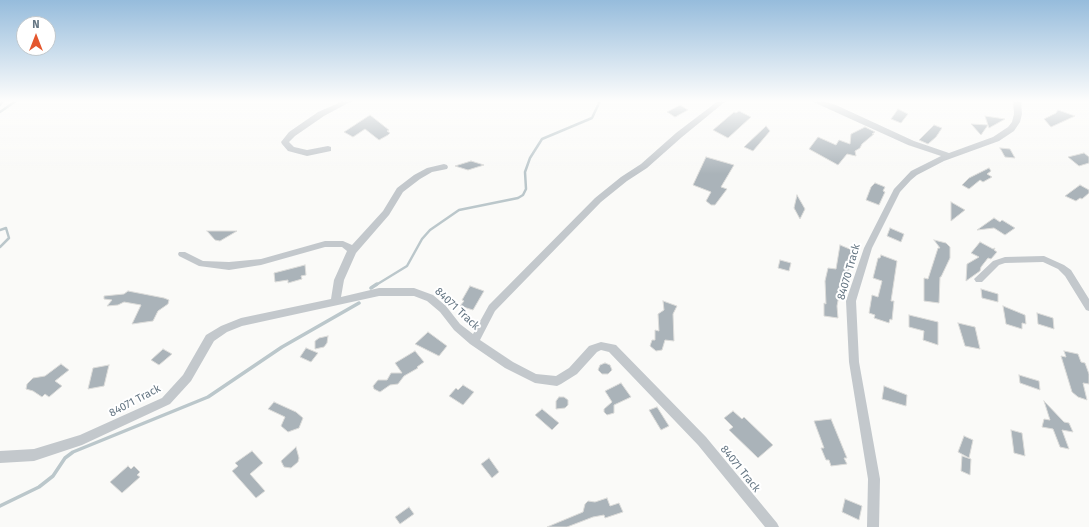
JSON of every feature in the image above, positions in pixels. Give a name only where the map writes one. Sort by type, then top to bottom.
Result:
[{"type":"street","points":[[305,126],[285,140],[287,146],[291,149],[307,153],[328,149]]},
{"type":"street","points":[[474,341],[492,308],[598,200],[624,179],[644,166],[691,126]]},
{"type":"street","points":[[873,126],[911,143],[949,156]]},
{"type":"street","name":"84070 Track","points":[[873,527],[874,479],[854,362],[851,301],[868,248],[896,191],[914,173],[949,156],[996,139],[1013,126]]},
{"type":"street","points":[[335,301],[339,280],[352,251],[386,213],[400,190],[430,170],[444,167]]},
{"type":"street","points":[[182,254],[202,264],[229,266],[261,262],[329,244],[343,244],[349,247],[352,251]]},
{"type":"street","points":[[979,279],[996,264],[1005,260],[1033,258],[1054,263],[1068,273],[1089,307]]},
{"type":"street","name":"84071 Track","points":[[0,457],[34,455],[76,442],[166,401],[187,378],[210,338],[224,329],[241,322],[277,316],[335,301],[379,292],[397,291],[423,294],[443,309],[457,327],[474,341],[509,365],[535,378],[547,381],[557,381],[567,376],[592,349],[601,346],[612,348],[702,441],[773,527]]},
{"type":"building","points":[[354,126],[383,126],[389,130],[387,131],[390,133],[379,140],[365,129],[353,137],[344,132]]},
{"type":"building","points":[[718,126],[742,126],[728,138],[713,130]]},
{"type":"building","points":[[766,126],[770,131],[753,151],[744,147]]},
{"type":"building","points":[[933,126],[942,128],[936,137],[928,144],[919,140]]},
{"type":"building","points":[[972,126],[988,126],[981,135]]},
{"type":"building","points":[[865,127],[875,132],[872,134],[874,134],[855,151],[856,156],[847,154],[838,165],[809,149],[818,137],[836,145],[839,140],[850,144],[851,134]]},
{"type":"building","points":[[1000,148],[1010,149],[1015,158],[1005,157]]},
{"type":"building","points":[[1084,153],[1089,157],[1089,163],[1079,166],[1068,157]]},
{"type":"building","points":[[706,157],[734,165],[721,187],[727,189],[715,205],[711,205],[706,201],[711,192],[693,185]]},
{"type":"building","points":[[471,161],[484,165],[468,170],[455,166]]},
{"type":"building","points":[[989,168],[991,171],[987,174],[992,177],[983,182],[980,180],[969,189],[962,185],[969,178]]},
{"type":"building","points":[[875,183],[885,187],[883,191],[885,192],[879,205],[866,200],[871,187]]},
{"type":"building","points":[[1080,185],[1089,190],[1089,193],[1082,199],[1080,198],[1076,201],[1065,196]]},
{"type":"building","points":[[797,195],[805,209],[800,219],[794,208]]},
{"type":"building","points":[[951,202],[965,210],[951,221]]},
{"type":"building","points":[[994,218],[1000,222],[1002,220],[1015,228],[1005,235],[994,228],[977,230]]},
{"type":"building","points":[[890,228],[904,234],[901,242],[887,236]]},
{"type":"building","points":[[207,231],[237,231],[220,241],[215,240]]},
{"type":"building","points":[[934,240],[946,243],[950,247],[950,258],[940,277],[939,303],[924,301],[924,278],[928,279],[938,248],[940,248]]},
{"type":"building","points":[[980,242],[993,249],[995,248],[994,250],[997,252],[991,259],[988,258],[981,267],[980,271],[966,281],[967,264],[979,257],[971,253]]},
{"type":"building","points":[[840,245],[852,250],[846,287],[841,285],[837,306],[838,318],[824,316],[824,303],[826,304],[825,281],[828,268],[836,269]]},
{"type":"building","points":[[881,255],[897,261],[891,301],[894,301],[892,320],[890,319],[889,323],[874,318],[875,315],[869,313],[872,295],[878,297],[882,281],[873,278],[878,258],[880,258]]},
{"type":"building","points":[[780,260],[791,263],[789,271],[778,268]]},
{"type":"building","points":[[305,265],[306,275],[301,276],[302,279],[288,283],[288,280],[275,282],[274,273]]},
{"type":"building","points":[[470,286],[484,291],[473,310],[460,306],[464,301],[462,300]]},
{"type":"building","points":[[981,289],[998,294],[998,302],[982,298]]},
{"type":"building","points":[[128,291],[164,298],[169,300],[168,304],[158,311],[153,321],[132,324],[141,305],[124,302],[118,305],[107,306],[112,300],[104,299],[104,296],[124,294]]},
{"type":"building","points":[[663,301],[677,306],[673,314],[674,341],[665,340],[662,350],[656,351],[650,346],[652,340],[655,340],[655,330],[659,331],[658,314],[664,310]]},
{"type":"building","points":[[1003,306],[1025,315],[1026,324],[1022,323],[1022,329],[1006,324]]},
{"type":"building","points":[[1037,313],[1053,318],[1054,329],[1038,324]]},
{"type":"building","points":[[909,315],[938,322],[938,345],[923,340],[924,331],[909,327]]},
{"type":"building","points":[[958,323],[975,327],[980,349],[965,346]]},
{"type":"building","points":[[428,332],[447,346],[439,356],[415,344]]},
{"type":"building","points":[[328,336],[327,343],[324,347],[315,349],[315,341],[319,338]]},
{"type":"building","points":[[306,348],[318,353],[311,362],[300,357]]},
{"type":"building","points":[[163,349],[172,354],[159,365],[151,360]]},
{"type":"building","points":[[415,351],[424,362],[417,367],[418,368],[404,376],[398,384],[390,385],[380,392],[374,389],[373,386],[378,380],[387,380],[391,373],[402,373],[395,363]]},
{"type":"building","points":[[1064,351],[1078,354],[1081,362],[1085,363],[1089,374],[1089,384],[1083,383],[1087,400],[1078,397],[1072,392],[1061,356],[1066,357]]},
{"type":"building","points":[[605,363],[610,365],[612,370],[608,374],[602,374],[598,370],[600,365]]},
{"type":"building","points":[[61,364],[69,370],[55,381],[62,386],[49,397],[45,394],[42,397],[33,391],[26,389],[27,384],[33,378],[45,376]]},
{"type":"building","points":[[109,365],[104,386],[88,389],[93,368]]},
{"type":"building","points":[[1019,375],[1039,381],[1040,390],[1020,383]]},
{"type":"building","points":[[621,383],[631,397],[614,405],[614,413],[607,415],[604,412],[604,409],[612,402],[605,391]]},
{"type":"building","points":[[463,385],[474,392],[463,405],[449,396],[456,388],[458,390]]},
{"type":"building","points":[[884,386],[907,395],[906,406],[882,399]]},
{"type":"building","points":[[559,397],[564,397],[568,400],[568,405],[565,408],[556,409],[556,401]]},
{"type":"building","points":[[1044,401],[1064,422],[1069,423],[1073,432],[1062,430],[1069,449],[1060,447],[1053,429],[1042,427],[1044,419],[1050,420]]},
{"type":"building","points":[[274,402],[296,412],[303,418],[299,428],[288,432],[281,426],[285,417],[268,409]]},
{"type":"building","points":[[657,407],[669,426],[661,430],[649,410]]},
{"type":"building","points":[[542,409],[559,423],[552,430],[535,415]]},
{"type":"building","points":[[733,411],[742,419],[744,417],[773,445],[758,458],[729,430],[733,427],[724,418]]},
{"type":"building","points":[[831,419],[847,458],[844,458],[847,464],[831,466],[829,460],[826,460],[821,448],[824,448],[814,421]]},
{"type":"building","points":[[1011,430],[1022,433],[1025,456],[1014,453]]},
{"type":"building","points":[[964,436],[973,440],[969,458],[958,452]]},
{"type":"building","points":[[296,447],[299,458],[298,462],[291,468],[284,467],[281,461]]},
{"type":"building","points":[[252,451],[263,463],[250,474],[265,491],[256,498],[232,471],[238,466],[235,463]]},
{"type":"building","points":[[962,456],[971,459],[970,475],[961,471]]},
{"type":"building","points":[[489,458],[499,472],[492,478],[481,464]]},
{"type":"building","points":[[128,466],[131,469],[134,466],[140,472],[137,475],[140,477],[122,493],[110,482]]},
{"type":"building","points":[[607,498],[610,506],[619,503],[623,512],[605,518],[604,515],[593,517],[567,527],[547,527],[583,512],[585,504],[588,501],[595,502]]},
{"type":"building","points":[[845,499],[862,506],[859,520],[842,512]]},
{"type":"building","points":[[409,507],[414,514],[400,524],[395,517]]},
{"type":"waterway","points":[[376,285],[407,266],[422,239],[430,230],[459,210],[518,198],[523,195],[526,189],[525,172],[530,158],[542,139],[574,126]]},
{"type":"waterway","points":[[0,230],[6,228],[9,238],[0,247]]},
{"type":"waterway","points":[[371,288],[377,284]]},
{"type":"waterway","points":[[0,506],[39,487],[53,476],[65,458],[73,452],[208,397],[282,347],[359,303]]}]
